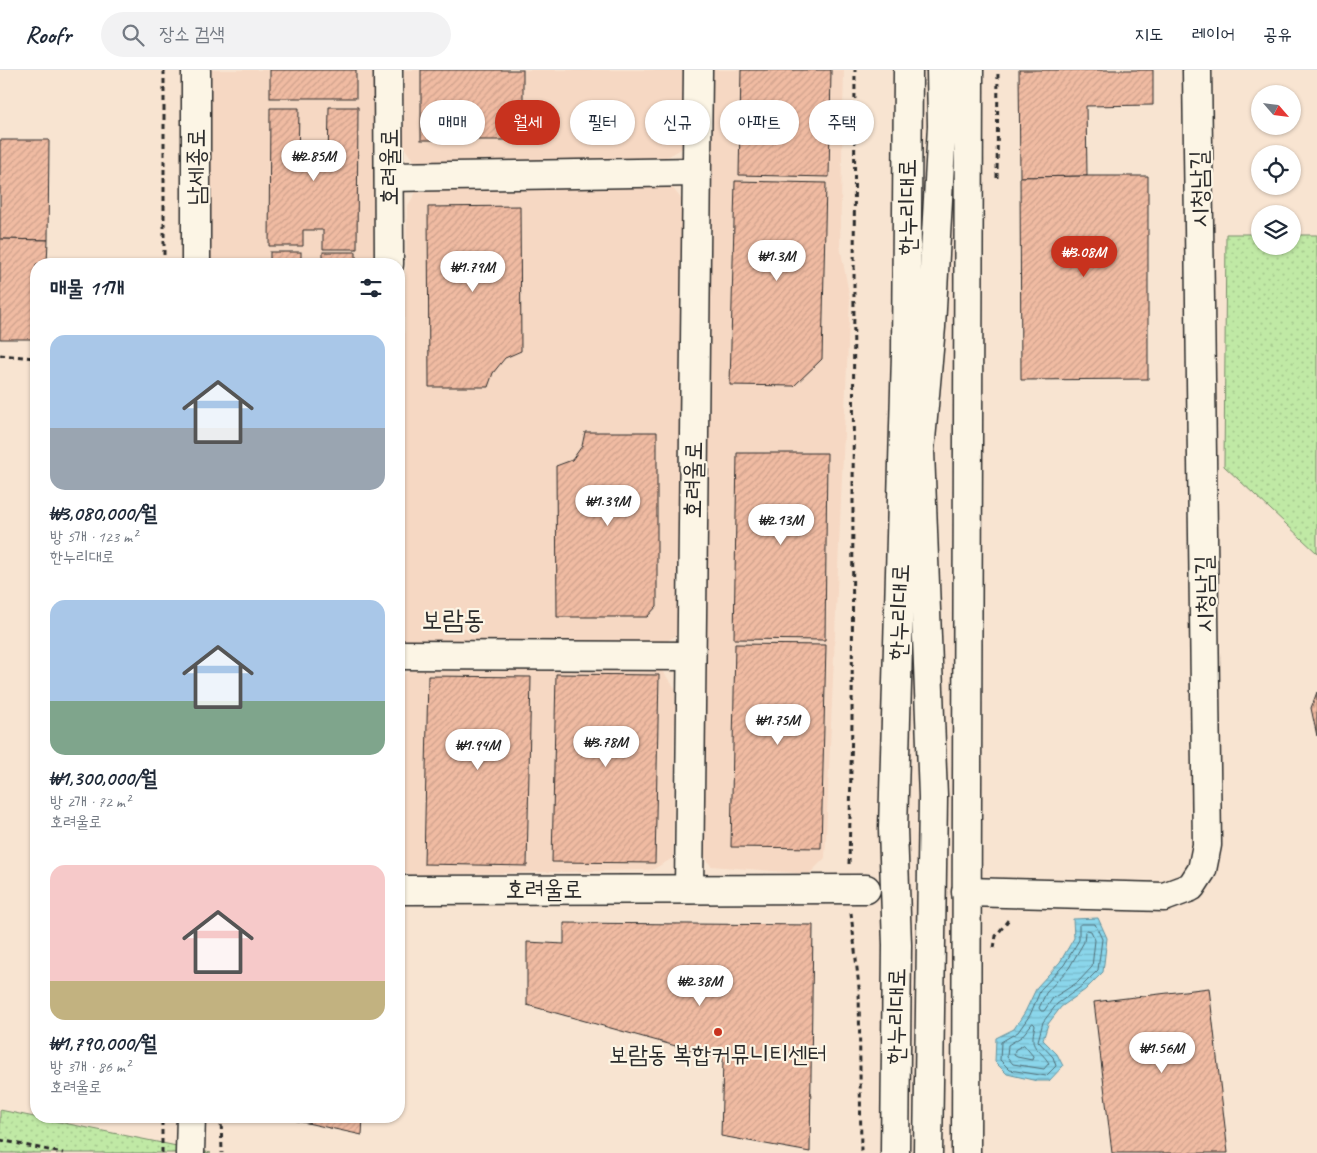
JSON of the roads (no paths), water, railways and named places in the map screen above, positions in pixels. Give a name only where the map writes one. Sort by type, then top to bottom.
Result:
[{"type":"street","name":"남세종로","points":[[196,70],[196,258]]},
{"type":"street","name":"호려울로","points":[[388,70],[389,258]]},
{"type":"street","name":"호려울로","points":[[689,889],[698,70]]},
{"type":"street","name":"한누리대로","points":[[895,1153],[897,945],[893,829],[906,354],[908,70]]},
{"type":"street","points":[[928,1153],[933,797],[920,451],[931,327],[942,126],[941,70]]},
{"type":"street","points":[[966,1153],[969,70]]},
{"type":"street","name":"시청남길","points":[[966,892],[1164,897],[1191,887],[1202,870],[1207,845],[1197,70]]},
{"type":"street","points":[[389,177],[696,172]]},
{"type":"street","points":[[405,655],[691,656]]},
{"type":"street","points":[[893,829],[886,866],[857,889],[888,924],[897,945]]},
{"type":"street","name":"호려울로","points":[[405,890],[857,889]]},
{"type":"street","points":[[190,1153],[191,1123]]},
{"type":"water","points":[[1098,918],[1107,938],[1103,972],[1085,990],[1061,1007],[1048,1024],[1043,1040],[1057,1054],[1063,1066],[1049,1081],[1037,1081],[1007,1074],[995,1062],[996,1038],[1014,1029],[1037,987],[1060,962],[1074,938],[1073,919]]},
{"type":"place","name":"보람동 복합커뮤니티센터","points":[[718,1032]]},
{"type":"district","name":"보람동","points":[[453,619]]}]
